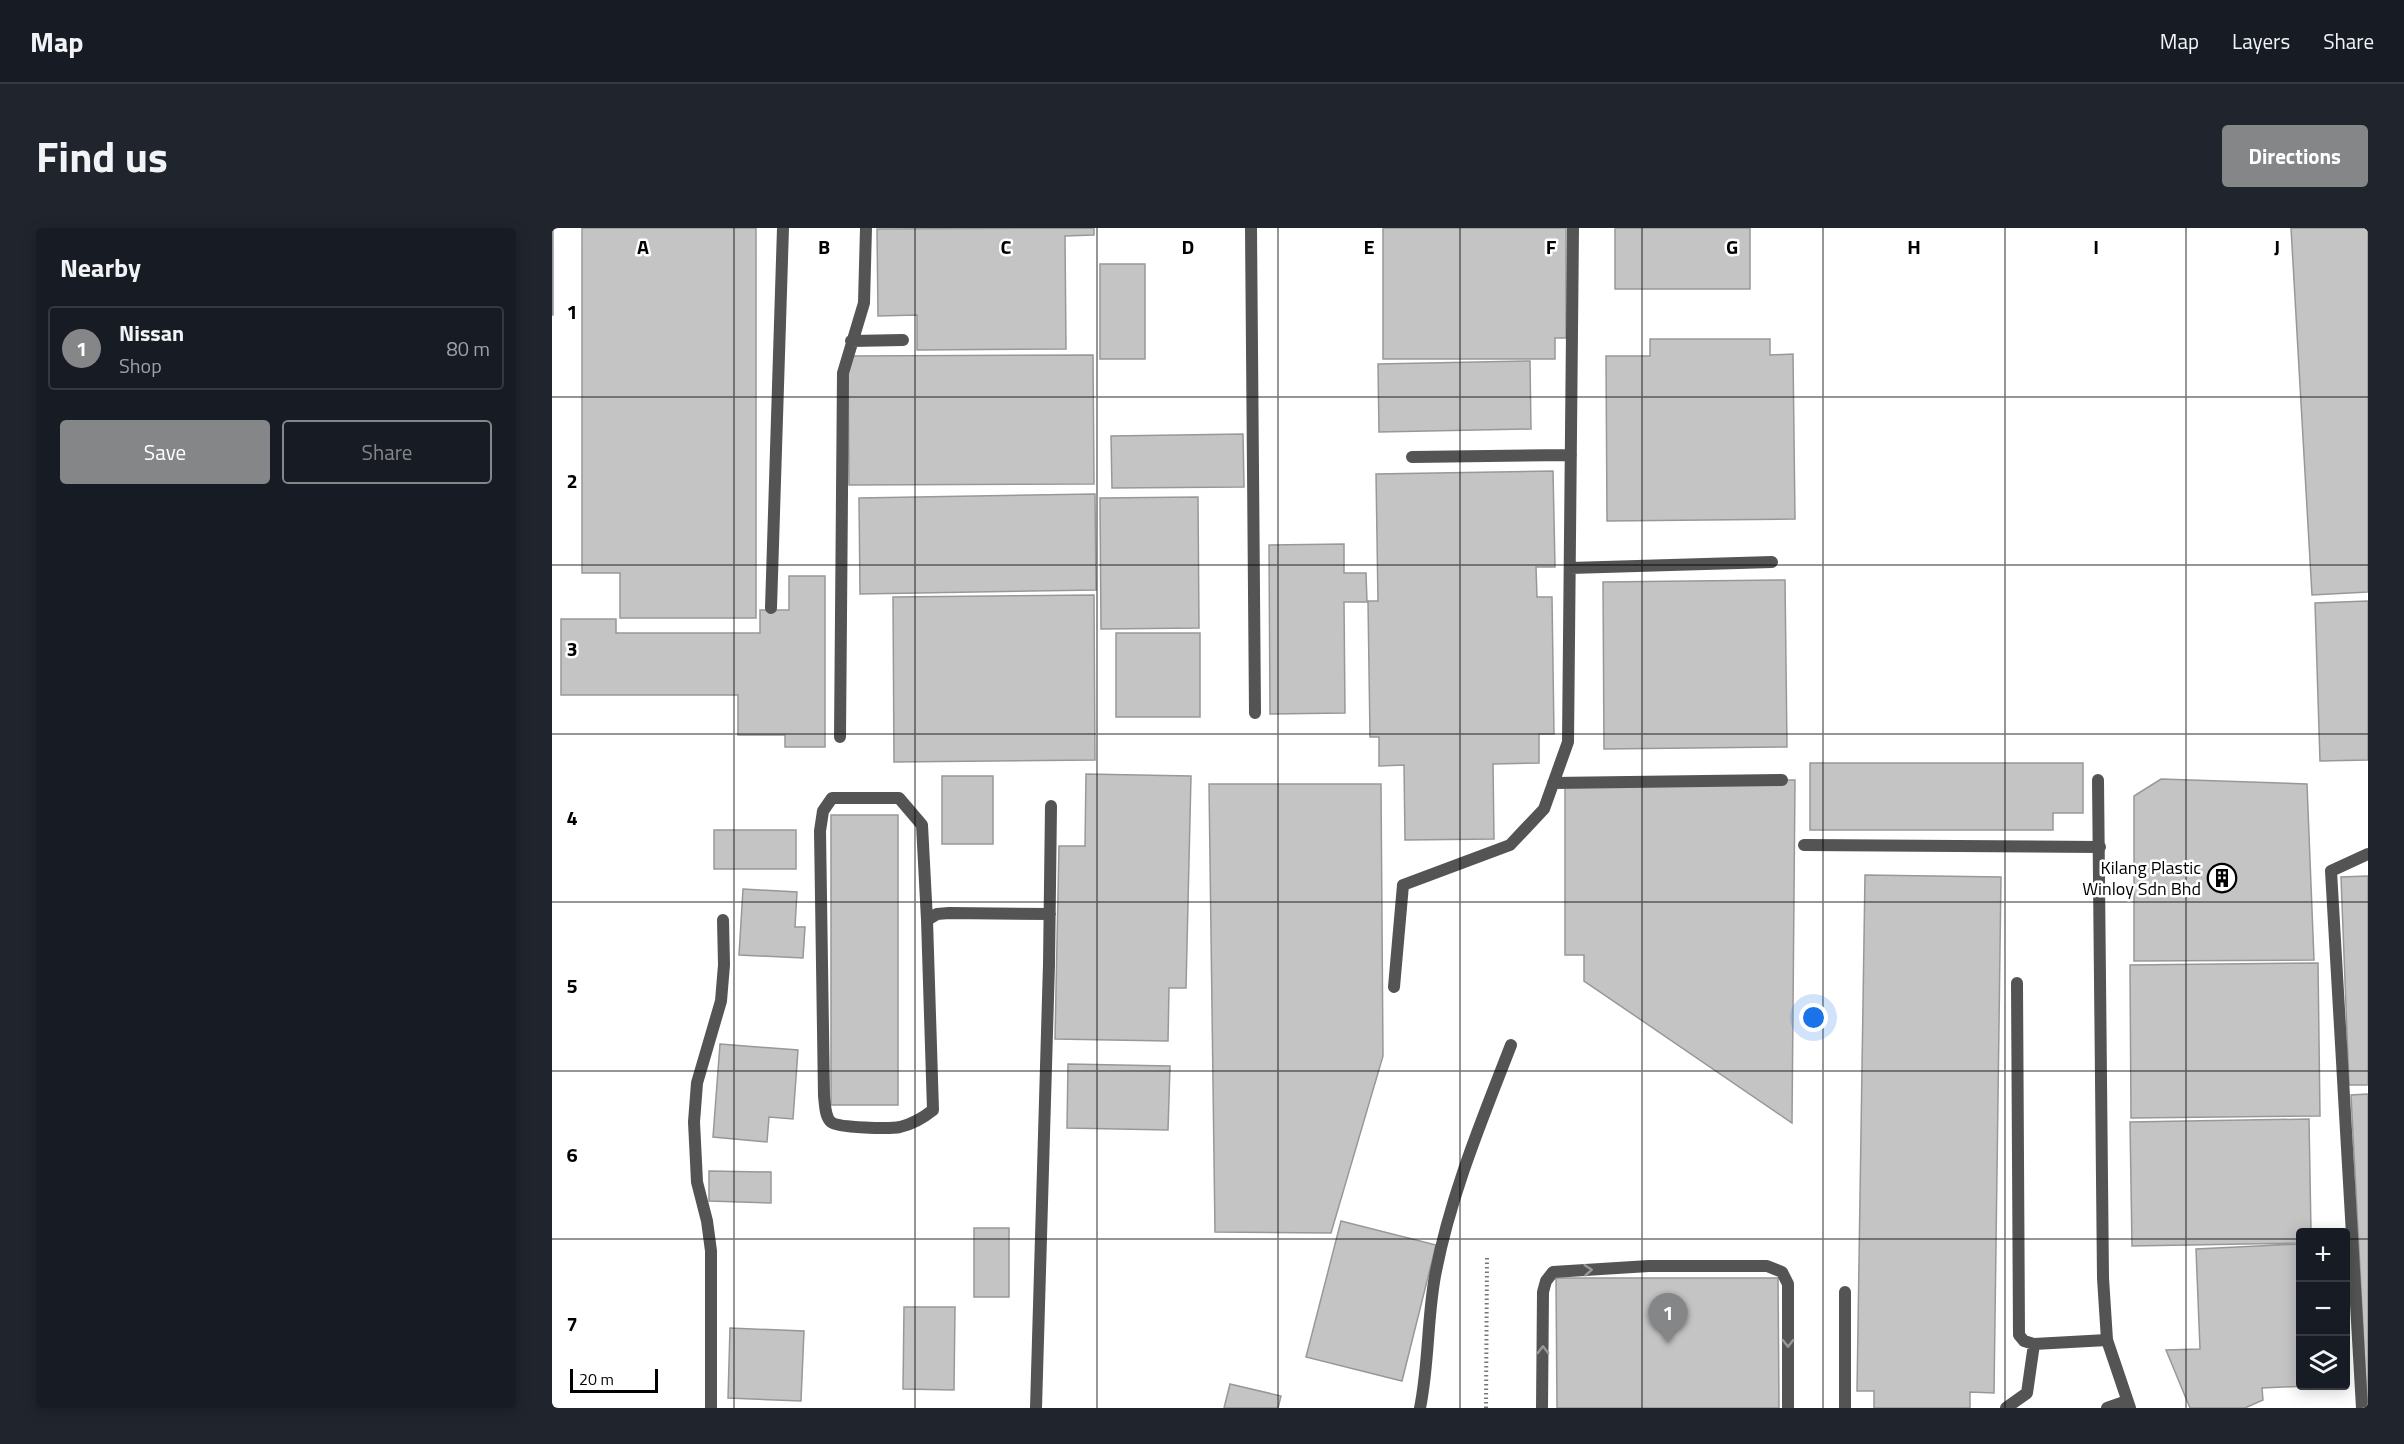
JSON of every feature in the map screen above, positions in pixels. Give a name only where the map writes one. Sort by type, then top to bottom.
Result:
[{"type":"street","points":[[771,608],[783,228]]},
{"type":"street","points":[[840,737],[843,373],[864,303],[866,228]]},
{"type":"street","points":[[1251,228],[1255,712]]},
{"type":"street","points":[[1394,987],[1403,885],[1510,846],[1544,809],[1568,742],[1573,228]]},
{"type":"street","points":[[851,341],[903,340]]},
{"type":"street","points":[[1412,458],[1571,455]]},
{"type":"street","points":[[1570,568],[1772,562]]},
{"type":"street","points":[[1553,783],[1782,780]]},
{"type":"street","points":[[2098,780],[2103,1278],[2107,1340],[2129,1405],[2107,1408]]},
{"type":"street","points":[[832,798],[899,798],[918,819],[922,825],[927,920],[933,1110],[922,1119],[899,1128],[833,1124],[827,1118],[824,1096],[820,831],[823,811],[832,798]]},
{"type":"street","points":[[1036,1408],[1051,806]]},
{"type":"street","points":[[1804,844],[2100,847]]},
{"type":"street","points":[[2362,1408],[2331,871],[2368,854]]},
{"type":"street","points":[[927,920],[937,914],[949,913],[1050,914]]},
{"type":"street","points":[[711,1408],[711,1251],[707,1221],[697,1182],[694,1122],[697,1083],[721,1001],[724,965],[723,920]]},
{"type":"street","points":[[2017,983],[2019,1335],[2024,1341],[2034,1344],[2107,1340]]},
{"type":"street","points":[[1420,1408],[1426,1380],[1435,1276],[1461,1174],[1511,1045]]},
{"type":"street","points":[[1542,1408],[1543,1292],[1546,1281],[1553,1272],[1649,1266],[1767,1266],[1782,1272],[1788,1284],[1788,1408]]},
{"type":"street","points":[[1845,1292],[1845,1408]]},
{"type":"street","points":[[2006,1408],[2027,1393],[2034,1344]]},
{"type":"path","points":[[1486,1408],[1487,1256]]},
{"type":"building","points":[[553,228],[553,315],[552,315]]},
{"type":"building","points":[[582,228],[756,228],[756,618],[620,618],[620,573],[582,573]]},
{"type":"building","points":[[1094,228],[1094,235],[1065,236],[1066,349],[917,350],[917,315],[878,316],[877,229]]},
{"type":"building","points":[[1383,228],[1566,228],[1566,338],[1555,338],[1555,359],[1383,359]]},
{"type":"building","points":[[1615,228],[1750,228],[1750,289],[1615,289]]},
{"type":"building","points":[[2291,228],[2368,228],[2368,592],[2312,595]]},
{"type":"building","points":[[1100,264],[1145,264],[1145,359],[1100,359]]},
{"type":"building","points":[[1650,339],[1770,339],[1770,355],[1793,354],[1795,519],[1607,521],[1606,356],[1650,356]]},
{"type":"building","points":[[1093,355],[1094,484],[849,485],[848,356]]},
{"type":"building","points":[[1530,361],[1531,429],[1379,432],[1378,364]]},
{"type":"building","points":[[1243,434],[1244,487],[1112,488],[1111,436]]},
{"type":"building","points":[[1553,471],[1555,567],[1536,567],[1537,597],[1552,597],[1554,734],[1539,734],[1539,763],[1493,764],[1494,839],[1405,840],[1404,765],[1379,766],[1379,737],[1370,737],[1368,601],[1378,601],[1376,474]]},
{"type":"building","points":[[1095,494],[1096,590],[860,594],[859,498]]},
{"type":"building","points":[[1198,497],[1199,628],[1101,629],[1100,498]]},
{"type":"building","points":[[1344,544],[1344,573],[1366,573],[1367,602],[1344,602],[1345,713],[1270,714],[1269,545]]},
{"type":"building","points":[[789,576],[825,576],[825,747],[785,747],[785,735],[738,735],[738,695],[561,695],[561,619],[616,619],[616,633],[760,633],[760,610],[789,610]]},
{"type":"building","points":[[1785,580],[1787,747],[1604,749],[1603,582]]},
{"type":"building","points":[[1094,595],[1095,760],[894,762],[893,597]]},
{"type":"building","points":[[2368,601],[2368,760],[2320,761],[2315,603]]},
{"type":"building","points":[[1116,633],[1200,633],[1200,717],[1116,717]]},
{"type":"building","points":[[1810,763],[2083,763],[2083,813],[2053,813],[2053,830],[1810,830]]},
{"type":"building","points":[[1086,774],[1191,776],[1186,988],[1169,988],[1168,1041],[1055,1039],[1059,846],[1085,846]]},
{"type":"building","points":[[942,776],[993,776],[993,844],[942,844]]},
{"type":"building","name":"Kilang Plastic Winloy Sdn Bhd","points":[[2161,779],[2307,784],[2314,960],[2134,961],[2134,796]]},
{"type":"building","points":[[1565,780],[1795,780],[1792,1123],[1584,981],[1584,955],[1565,955]]},
{"type":"building","points":[[1209,784],[1381,784],[1383,1056],[1331,1233],[1215,1232]]},
{"type":"building","points":[[831,815],[898,815],[898,1105],[831,1105]]},
{"type":"building","points":[[714,830],[796,830],[796,869],[714,869]]},
{"type":"building","points":[[1865,875],[2001,877],[1994,1393],[1970,1392],[1970,1408],[1874,1408],[1874,1391],[1857,1391]]},
{"type":"building","points":[[2368,876],[2368,1085],[2349,1085],[2341,877]]},
{"type":"building","points":[[743,889],[797,892],[795,927],[805,927],[803,958],[739,955]]},
{"type":"building","points":[[2318,963],[2320,1116],[2131,1118],[2130,965]]},
{"type":"building","points":[[720,1044],[798,1050],[793,1119],[769,1117],[767,1142],[713,1137]]},
{"type":"building","points":[[1068,1064],[1170,1066],[1168,1130],[1067,1128]]},
{"type":"building","points":[[2368,1094],[2368,1406],[2367,1406],[2351,1095]]},
{"type":"building","points":[[2309,1119],[2311,1228],[2296,1228],[2296,1243],[2132,1246],[2130,1122]]},
{"type":"building","points":[[709,1171],[771,1172],[771,1203],[709,1201]]},
{"type":"building","points":[[1341,1221],[1436,1245],[1402,1381],[1306,1357]]},
{"type":"building","points":[[974,1228],[1009,1228],[1009,1297],[974,1297]]},
{"type":"building","points":[[2296,1244],[2296,1387],[2262,1388],[2263,1400],[2245,1408],[2190,1408],[2166,1350],[2200,1349],[2196,1249]]},
{"type":"building","points":[[1556,1278],[1778,1278],[1779,1408],[1557,1408]]},
{"type":"building","points":[[904,1307],[955,1307],[954,1390],[903,1389]]},
{"type":"building","points":[[730,1328],[804,1331],[801,1401],[728,1398]]},
{"type":"building","points":[[1230,1384],[1281,1396],[1278,1408],[1224,1408]]},
{"type":"place","name":"Kilang Plastic Winloy Sdn Bhd","points":[[2222,878]]},
{"type":"place","name":"Nissan","points":[[1668,1343]]}]
